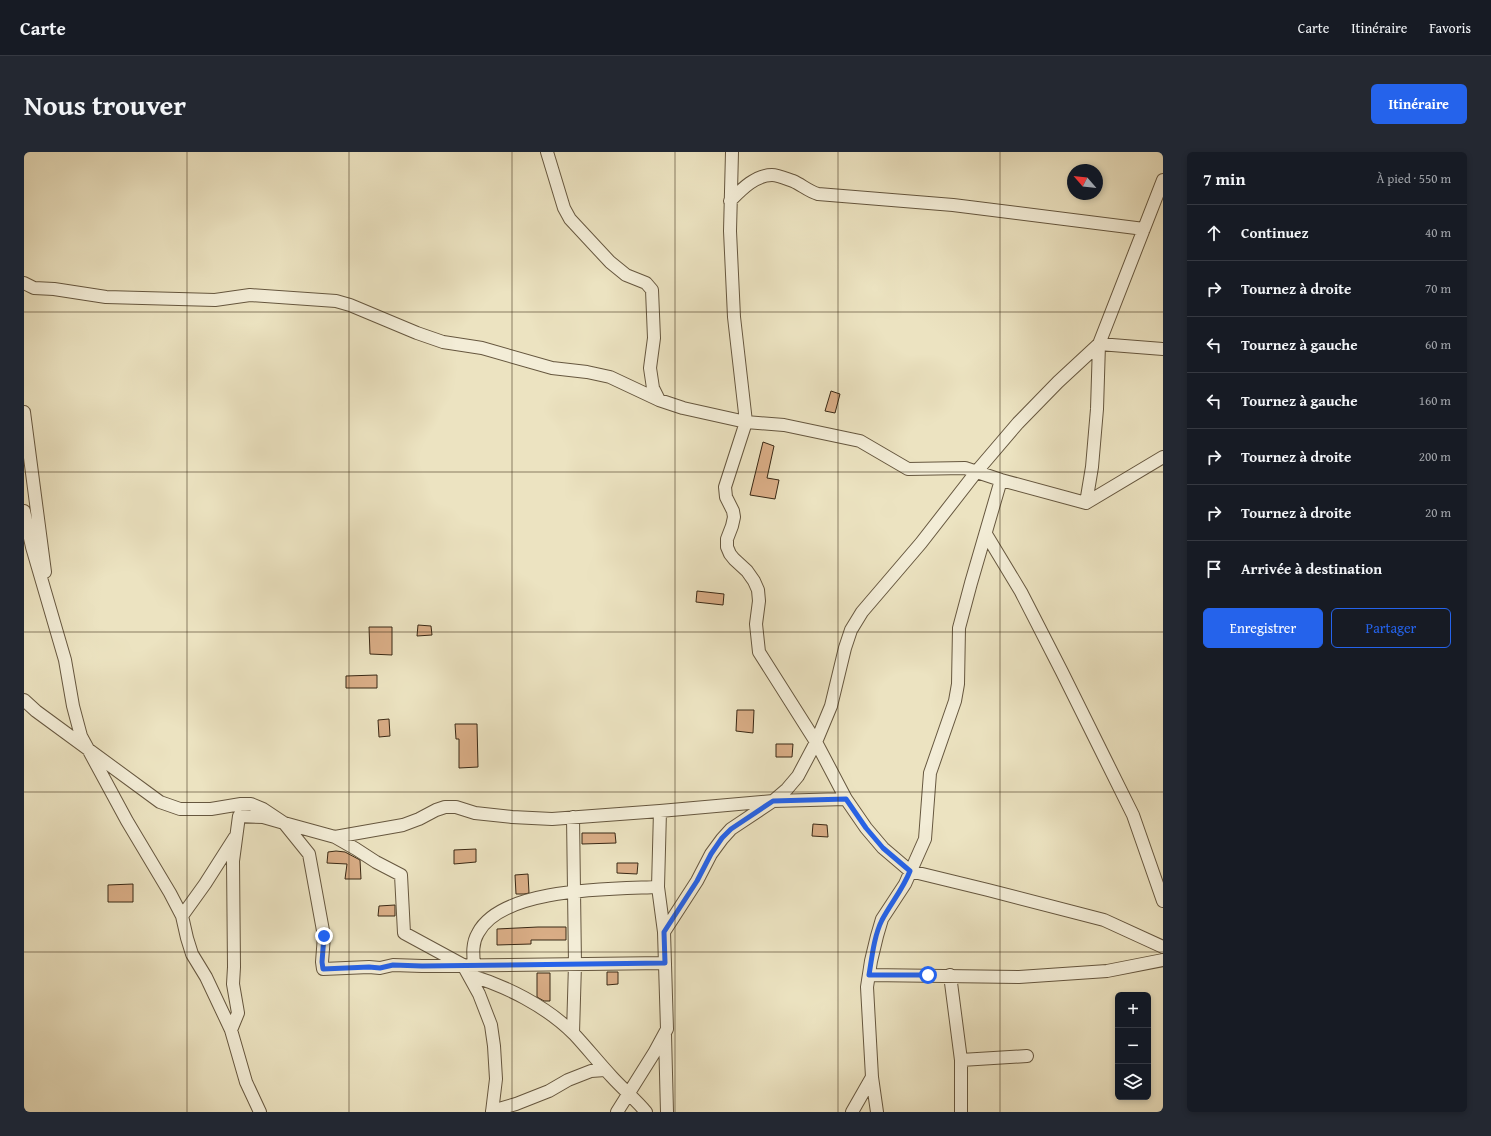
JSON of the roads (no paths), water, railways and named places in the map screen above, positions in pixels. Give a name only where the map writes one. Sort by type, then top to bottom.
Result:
[{"type":"street","points":[[547,152],[564,208],[570,219],[610,262],[626,275],[646,283],[652,290],[654,338],[650,368],[653,388],[659,400]]},
{"type":"street","points":[[732,152],[730,231],[734,316],[746,422],[725,487],[726,497],[733,511],[734,517],[727,539],[727,547],[734,559],[747,571],[758,590],[759,601],[756,624],[759,652],[816,742],[846,799],[866,828],[883,848],[910,871],[1104,920],[1163,947]]},
{"type":"street","points":[[730,201],[743,188],[757,178],[772,175],[794,181],[809,192],[818,194],[953,205],[1144,229]]},
{"type":"street","points":[[1086,503],[1092,467],[1097,409],[1100,344],[1163,180]]},
{"type":"street","points":[[27,288],[54,289],[106,297],[215,300],[250,295],[336,302],[350,305],[417,333],[443,342],[482,348],[552,368],[587,372],[610,377],[659,400],[683,408],[746,422],[784,425],[860,441],[908,469],[965,468],[1002,480],[1086,503],[1163,457]]},
{"type":"street","points":[[664,932],[697,881],[711,854],[722,838],[737,824],[773,801],[798,776],[816,742],[831,706],[845,648],[851,630],[862,612],[921,543],[977,471],[1018,423],[1058,382],[1100,344],[1163,349]]},
{"type":"street","points":[[24,412],[49,603]]},
{"type":"street","points":[[877,1112],[872,1077],[867,987],[869,975],[882,919],[905,884],[925,839],[930,773],[955,701],[958,684],[959,628],[1002,480]]},
{"type":"street","points":[[24,511],[32,547],[65,660],[73,706],[82,736],[182,916],[186,938],[192,954],[206,977],[231,1030],[246,1082],[261,1111]]},
{"type":"street","points":[[986,534],[1031,612],[1133,815],[1163,901]]},
{"type":"street","points":[[24,700],[36,711],[160,802],[171,806],[191,809],[211,809],[248,804],[262,809],[284,823],[309,854],[324,936],[322,962],[323,969],[380,968],[393,965],[468,968],[575,964],[665,963]]},
{"type":"street","points":[[335,837],[403,825],[445,807],[456,807],[475,813],[552,819],[773,801],[846,799]]},
{"type":"street","points":[[182,916],[205,884],[237,834],[248,804]]},
{"type":"street","points":[[660,811],[658,887],[664,932],[667,1023],[665,1035],[667,1112]]},
{"type":"street","points":[[244,816],[263,817],[335,837],[376,862],[401,875],[404,933],[528,1000],[552,1015],[573,1033],[627,1094],[646,1112]]},
{"type":"street","points":[[573,817],[575,964],[573,1033]]},
{"type":"street","points":[[231,1030],[238,1013],[233,984],[233,861],[237,834]]},
{"type":"street","points":[[605,1070],[591,1071],[568,1080],[549,1091],[492,1112],[496,1079],[494,1046],[491,1025],[468,968],[473,943],[478,932],[486,921],[502,909],[525,902],[574,891],[658,887]]},
{"type":"street","points":[[869,975],[1019,977],[1107,971],[1163,960]]},
{"type":"street","points":[[950,976],[961,1060],[961,1112]]},
{"type":"street","points":[[617,1112],[665,1035]]},
{"type":"street","points":[[961,1060],[1027,1056]]},
{"type":"street","points":[[852,1112],[872,1077]]}]
